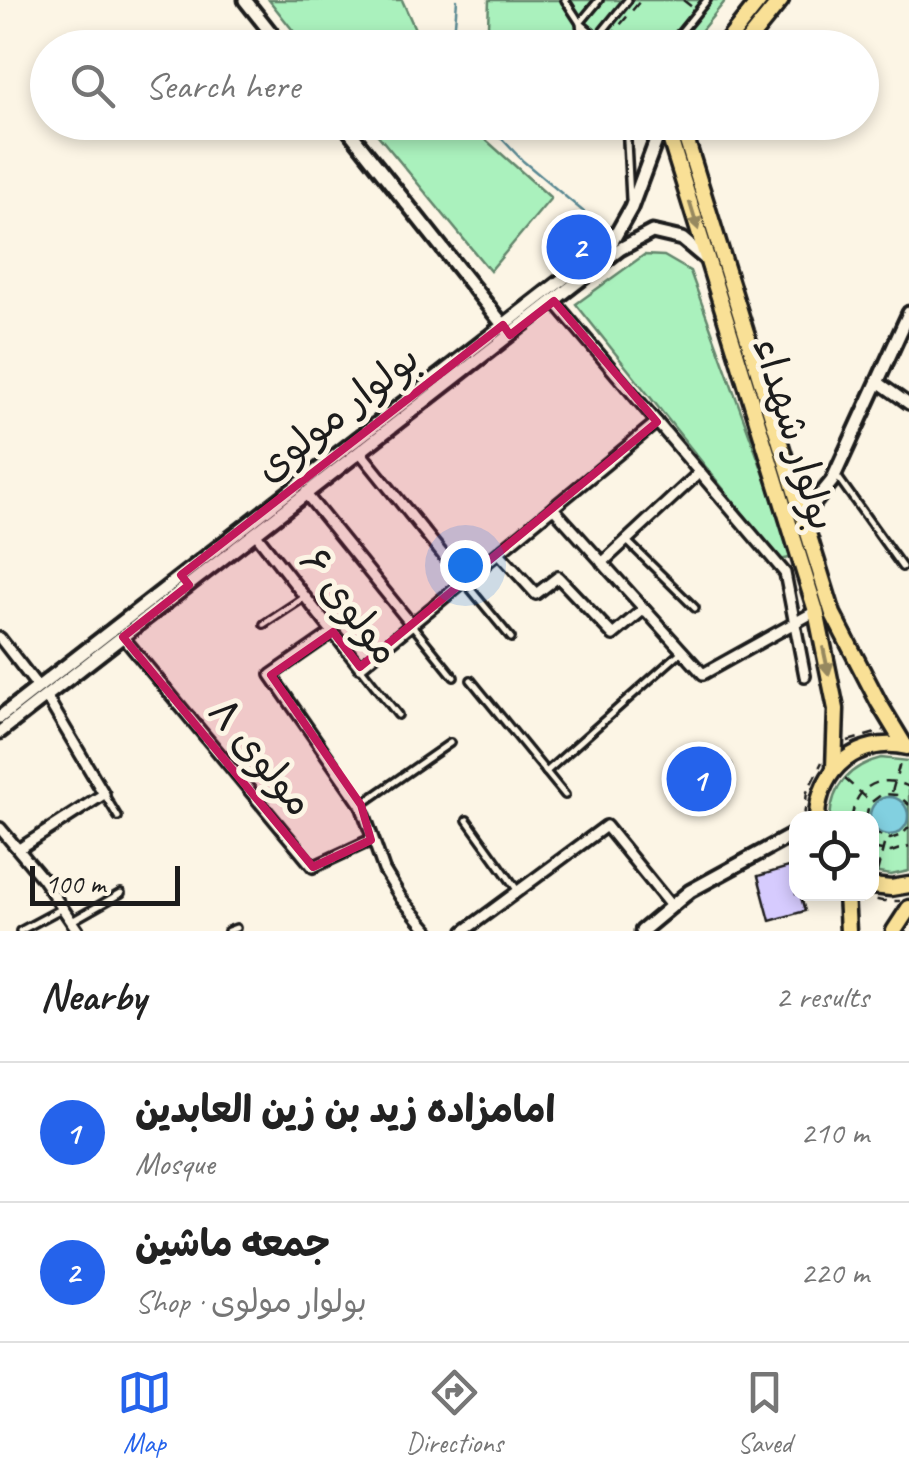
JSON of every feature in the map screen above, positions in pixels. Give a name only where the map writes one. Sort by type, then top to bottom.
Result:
[{"type":"main road","points":[[736,30],[760,0]]},
{"type":"main road","points":[[757,30],[781,0]]},
{"type":"main road","name":"بولوار شهداء","points":[[670,140],[708,260],[800,507],[833,614],[904,754]]},
{"type":"main road","name":"بولوار شهداء","points":[[686,140],[816,611],[836,709],[842,775],[822,790],[818,811]]},
{"type":"main road","points":[[842,775],[847,757],[871,746],[904,754]]},
{"type":"main road","points":[[879,881],[890,888],[909,885]]},
{"type":"main road","points":[[846,901],[848,931]]},
{"type":"main road","points":[[894,931],[909,908]]},
{"type":"street","points":[[245,0],[269,30]]},
{"type":"street","points":[[356,140],[507,330]]},
{"type":"street","name":"بولوار مولوی","points":[[0,716],[122,636],[185,580],[306,494],[507,330],[554,301],[617,245],[657,140]]},
{"type":"street","name":"بولوار مولوی","points":[[0,732],[42,692],[617,245],[652,232],[682,239],[708,260]]},
{"type":"street","points":[[554,301],[785,573],[805,676]]},
{"type":"street","points":[[800,507],[815,502],[836,474],[909,313]]},
{"type":"street","points":[[878,382],[909,404]]},
{"type":"street","points":[[360,668],[657,422]]},
{"type":"street","points":[[360,452],[464,582]]},
{"type":"street","points":[[602,562],[700,472]]},
{"type":"street","points":[[306,494],[412,625]]},
{"type":"street","points":[[553,508],[703,674],[816,611]]},
{"type":"street","name":"مولوی ۶","points":[[255,533],[360,668]]},
{"type":"street","points":[[499,553],[536,594],[558,578],[613,635],[644,609]]},
{"type":"street","points":[[785,573],[802,564]]},
{"type":"street","points":[[333,632],[271,675],[361,806],[371,840],[401,898],[429,931]]},
{"type":"street","name":"مولوی ۸","points":[[122,636],[313,867],[371,840]]},
{"type":"street","points":[[0,638],[42,692],[104,794],[20,850]]},
{"type":"street","points":[[464,931],[606,826],[672,906]]},
{"type":"street","points":[[1,832],[20,850],[78,931]]},
{"type":"street","points":[[642,931],[690,892],[789,837]]},
{"type":"lane","points":[[565,0],[588,30]]},
{"type":"lane","points":[[580,23],[599,0]]},
{"type":"lane","points":[[603,30],[628,0]]},
{"type":"lane","points":[[683,30],[707,0]]},
{"type":"lane","points":[[580,23],[582,30]]},
{"type":"lane","points":[[627,140],[631,208]]},
{"type":"lane","points":[[836,474],[902,568]]},
{"type":"lane","points":[[626,540],[695,608]]},
{"type":"lane","points":[[464,582],[510,638]]},
{"type":"lane","points":[[264,624],[305,596]]},
{"type":"lane","points":[[412,625],[454,677]]},
{"type":"lane","points":[[546,772],[682,651]]},
{"type":"lane","name":"مولوی ۶","points":[[360,668],[398,716]]},
{"type":"lane","points":[[471,680],[565,796]]},
{"type":"lane","points":[[361,806],[450,744]]},
{"type":"lane","points":[[104,794],[118,817]]},
{"type":"lane","points":[[467,820],[518,891]]},
{"type":"lane","points":[[72,920],[121,893]]},
{"type":"lane","points":[[20,931],[64,908]]},
{"type":"lane","points":[[228,931],[236,928]]},
{"type":"path","points":[[618,30],[640,0]]},
{"type":"path","points":[[684,0],[698,11]]},
{"type":"path","points":[[891,793],[904,754]]},
{"type":"path","points":[[842,775],[871,801]]},
{"type":"path","points":[[853,811],[861,792],[878,781],[895,781],[909,787]]},
{"type":"path","points":[[868,811],[878,795],[891,793],[901,796],[909,805]]},
{"type":"path","points":[[879,836],[886,839],[909,827]]},
{"type":"path","points":[[905,832],[909,837]]},
{"type":"path","points":[[879,860],[886,839]]},
{"type":"path","points":[[879,851],[895,852],[909,846]]},
{"type":"path","points":[[879,875],[884,874]]},
{"type":"highlighted area","points":[[554,301],[657,422],[360,667],[333,632],[271,675],[361,805],[371,840],[313,867],[123,637],[189,585],[181,575],[503,325],[510,335]]},
{"type":"green space","points":[[269,0],[402,0],[415,30],[293,30]]},
{"type":"green space","points":[[489,0],[726,0],[702,30],[493,30],[488,26]]},
{"type":"green space","points":[[382,140],[486,140],[551,198],[490,271]]},
{"type":"green space","points":[[644,255],[664,256],[690,271],[794,557],[780,560],[576,304]]},
{"type":"green space","points":[[881,758],[909,761],[909,871],[879,873],[879,811],[831,811],[834,796],[845,779]]},
{"type":"water","points":[[889,797],[906,809],[908,816],[902,829],[889,835],[879,831],[879,811],[871,811],[876,803]]},
{"type":"building","points":[[723,759],[733,769],[723,779],[713,769]]},
{"type":"building","points":[[789,867],[789,901],[802,901],[805,911],[770,921],[758,876]]},
{"type":"waterway","points":[[454,30],[457,0]]},
{"type":"waterway","points":[[503,140],[585,213]]},
{"type":"place","name":"جمعه ماشین","points":[[579,247]]},
{"type":"place","name":"امامزاده زید بن زین العابدین","points":[[699,779]]}]
